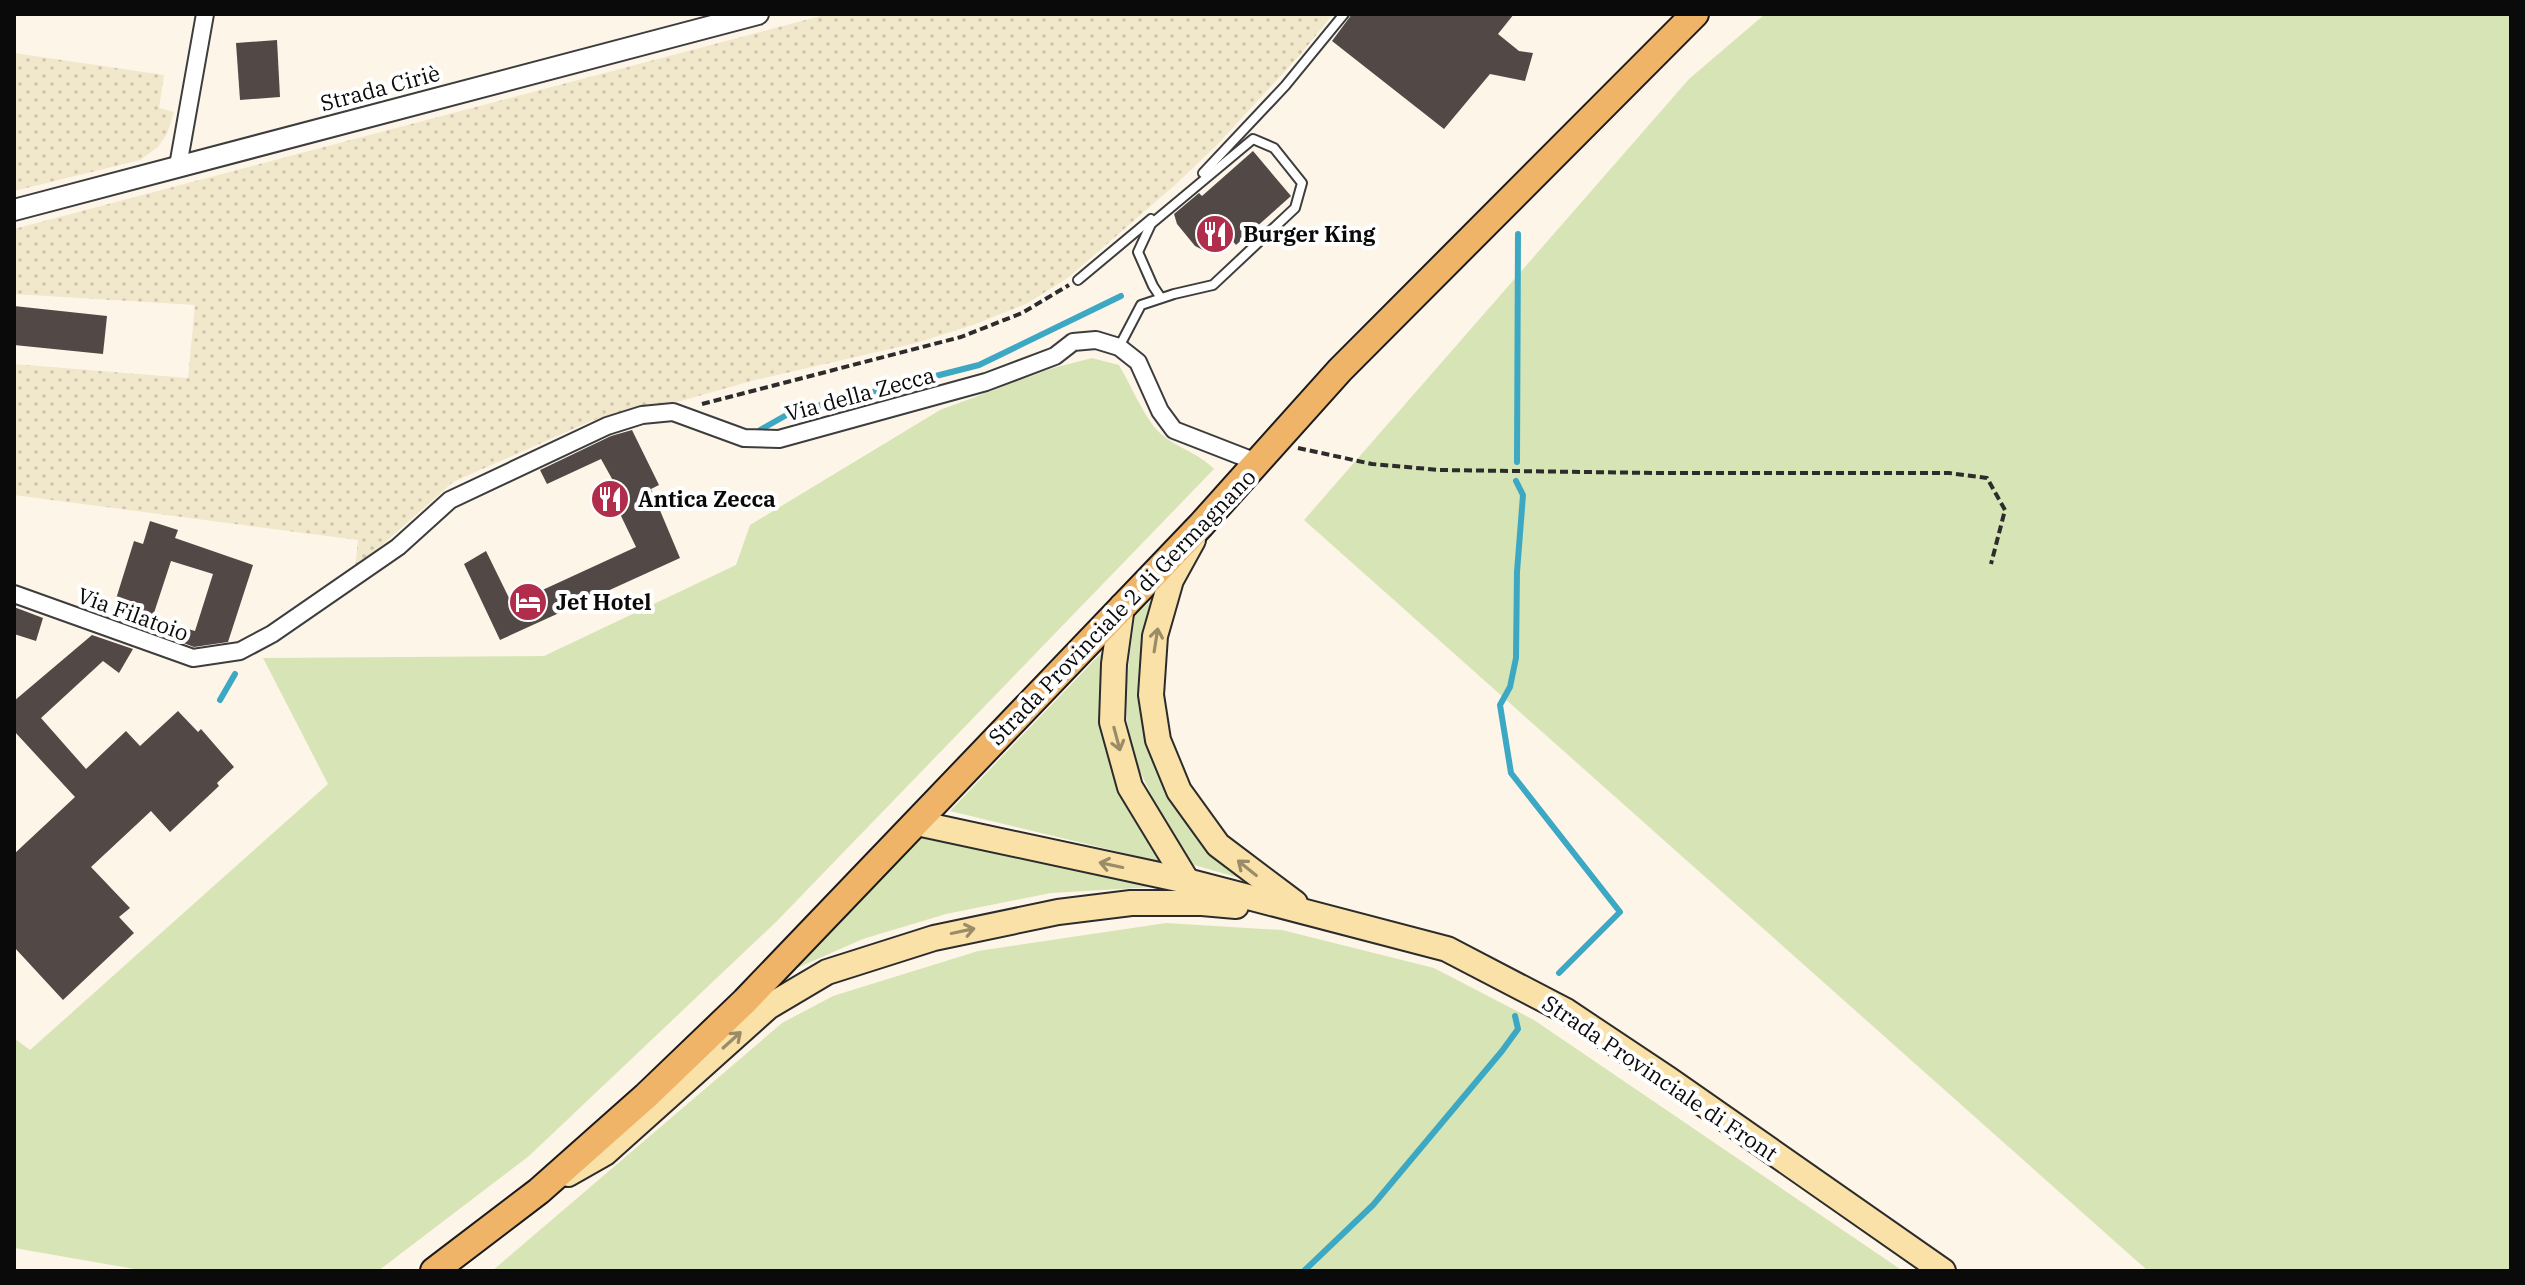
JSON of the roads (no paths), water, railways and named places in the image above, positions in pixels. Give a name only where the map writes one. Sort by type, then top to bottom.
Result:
[{"type":"main road","name":"Strada Provinciale 2 di Germagnano","points":[[434,1271],[539,1191],[646,1096],[745,1001],[1201,525],[1340,370],[1695,14]]},
{"type":"main road","points":[[1201,525],[1171,580],[1155,636],[1151,695],[1158,740],[1179,791],[1218,845],[1310,914]]},
{"type":"main road","points":[[1122,606],[1114,664],[1112,722],[1130,787],[1187,881]]},
{"type":"main road","points":[[917,823],[1187,881],[1310,914]]},
{"type":"main road","points":[[539,1191],[605,1153],[768,1007],[827,972],[934,938],[1072,910],[1131,903],[1202,903],[1310,914]]},
{"type":"main road","name":"Strada Provinciale di Front","points":[[1310,914],[1447,949],[1566,1011],[1943,1271]]},
{"type":"street","points":[[178,166],[205,14]]},
{"type":"street","name":"Strada Ciriè","points":[[14,210],[758,14]]},
{"type":"street","name":"Via della Zecca","points":[[240,651],[272,634],[398,547],[450,500],[607,426],[642,415],[673,412],[744,438],[779,439],[986,382],[1055,356],[1073,342],[1096,340],[1119,347]]},
{"type":"street","points":[[1119,347],[1138,362],[1160,411],[1174,430],[1268,453]]},
{"type":"street","name":"Via Filatoio","points":[[14,594],[193,658],[240,651]]},
{"type":"lane","points":[[1078,280],[1197,180],[1285,86],[1344,14]]},
{"type":"lane","points":[[1119,347],[1141,305],[1213,285],[1295,208],[1302,183],[1274,148],[1253,139],[1151,224],[1138,252],[1161,298]]},
{"type":"waterway","points":[[1517,462],[1518,234]]},
{"type":"waterway","points":[[760,430],[790,413],[979,365],[1121,296]]},
{"type":"waterway","points":[[1516,481],[1523,495],[1517,572],[1516,658],[1510,687],[1500,705],[1511,773],[1620,912],[1559,973]]},
{"type":"waterway","points":[[220,700],[235,674]]},
{"type":"waterway","points":[[1304,1271],[1373,1205],[1502,1051],[1518,1029],[1515,1016]]},
{"type":"place","name":"Burger King","points":[[1215,234]]},
{"type":"place","name":"Antica Zecca","points":[[610,499]]},
{"type":"place","name":"Jet Hotel","points":[[528,602]]}]
